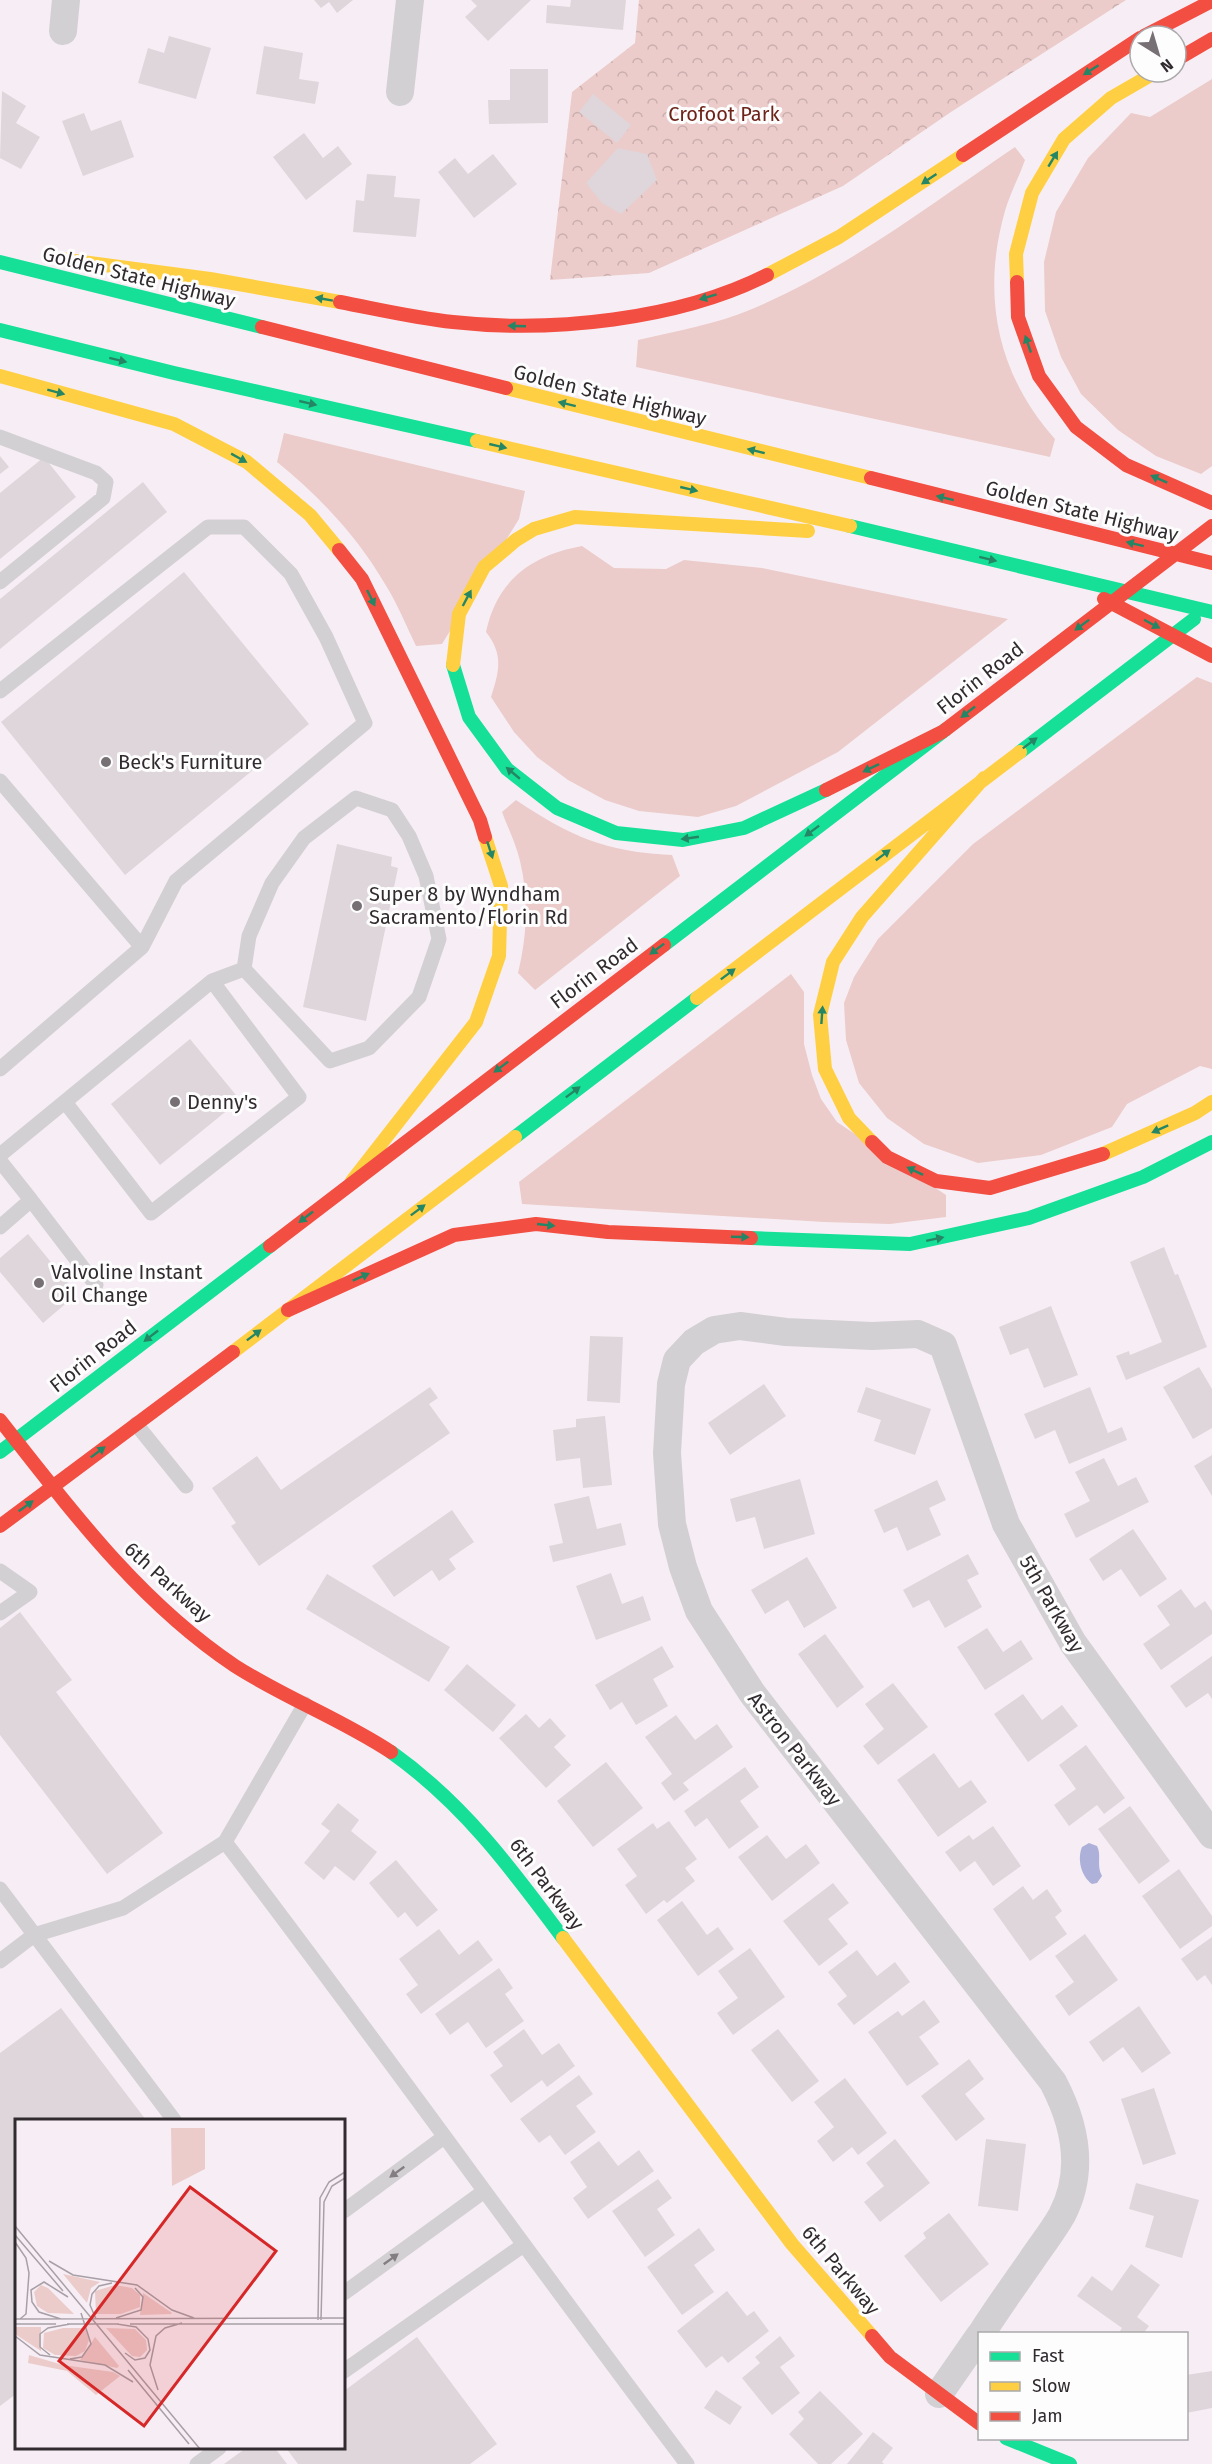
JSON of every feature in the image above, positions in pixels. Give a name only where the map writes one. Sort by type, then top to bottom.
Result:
[{"type":"main road","points":[[1167,24],[1212,1]]},
{"type":"main road","points":[[1188,53],[1212,39]]},
{"type":"main road","points":[[47,257],[210,279],[452,322],[521,327],[580,324],[642,315],[711,297],[763,277],[839,237],[1128,46]]},
{"type":"main road","points":[[1135,84],[1111,98],[1064,139],[1032,193],[1016,254],[1018,316],[1039,376],[1076,427],[1126,465],[1212,503]]},
{"type":"main road","points":[[0,251],[23,254]]},
{"type":"main road","name":"Golden State Highway","points":[[0,262],[1212,563]]},
{"type":"main road","points":[[0,330],[174,374],[891,536],[1212,612]]},
{"type":"main road","points":[[0,376],[174,424],[247,462],[310,515],[362,579],[480,820],[501,886],[500,956],[476,1022],[352,1181]]},
{"type":"main road","points":[[891,536],[575,518],[534,529],[516,540],[484,567],[459,614],[453,667],[468,717],[507,768],[557,808],[616,833],[683,840],[744,828],[942,732]]},
{"type":"main road","name":"Florin Road","points":[[0,1452],[1212,526]]},
{"type":"main road","points":[[1063,577],[1212,656]]},
{"type":"main road","points":[[0,1526],[288,1310],[1212,605]]},
{"type":"main road","points":[[984,778],[862,917],[833,962],[820,1015],[825,1070],[849,1118],[887,1157],[936,1181],[990,1188],[1095,1158],[1195,1113],[1212,1102]]},
{"type":"main road","points":[[288,1310],[454,1235],[536,1224],[608,1232],[910,1244],[1029,1218],[1143,1177],[1212,1142]]},
{"type":"main road","name":"6th Parkway","points":[[0,1420],[51,1487],[118,1566],[171,1614],[225,1658],[365,1736],[435,1784],[475,1824],[504,1859],[814,2271],[890,2357],[978,2423]]},
{"type":"main road","points":[[1009,2440],[1071,2464]]},
{"type":"street","points":[[63,31],[66,0]]},
{"type":"street","points":[[400,92],[410,0]]},
{"type":"street","name":"Astron Parkway","points":[[943,1345],[918,1334],[872,1336],[786,1332],[740,1326],[714,1330],[694,1342],[677,1360],[671,1384],[668,1454],[672,1524],[683,1567],[699,1611],[752,1693],[1053,2082],[1066,2107],[1073,2133],[1076,2160],[1071,2188],[1062,2214],[981,2332]]},
{"type":"street","name":"5th Parkway","points":[[943,1345],[1006,1524],[1073,1643],[1212,1835]]},
{"type":"street","name":"Astron Parkway","points":[[939,2394],[978,2337]]},
{"type":"lane","points":[[0,437],[96,473],[106,482],[103,498],[0,582]]},
{"type":"lane","points":[[0,691],[208,527],[244,527],[291,574],[326,637],[365,723],[176,881],[142,946],[0,1069]]},
{"type":"lane","points":[[0,781],[142,946]]},
{"type":"lane","points":[[356,798],[392,810],[408,836],[426,876],[439,939],[419,997],[369,1048],[330,1061],[244,969],[249,936],[272,883],[304,838],[356,798]]},
{"type":"lane","points":[[0,1155],[212,981],[244,969]]},
{"type":"lane","points":[[65,1102],[151,1213],[299,1097],[212,981]]},
{"type":"lane","points":[[0,1161],[96,1285]]},
{"type":"lane","points":[[0,1227],[31,1200]]},
{"type":"lane","points":[[136,1424],[186,1486]]},
{"type":"lane","points":[[0,1571],[30,1592],[0,1613]]},
{"type":"lane","points":[[0,1961],[34,1935],[123,1908],[225,1842],[305,1704]]},
{"type":"lane","points":[[225,1842],[314,1958],[522,2246],[687,2464]]},
{"type":"lane","points":[[0,1889],[172,2119]]},
{"type":"lane","points":[[345,2210],[444,2137]]},
{"type":"lane","points":[[345,2293],[483,2192]]},
{"type":"lane","points":[[345,2370],[522,2246]]},
{"type":"lane","points":[[197,2464],[218,2449]]},
{"type":"green space","name":"Crofoot Park","points":[[639,0],[1126,0],[951,112],[843,186],[649,273],[550,280],[572,92],[635,43]]},
{"type":"green space","points":[[1212,79],[1212,466],[1201,474],[1156,456],[1118,430],[1081,394],[1061,357],[1045,311],[1044,262],[1056,212],[1088,158],[1131,113],[1150,117]]},
{"type":"green space","points":[[1015,147],[1025,160],[1005,211],[998,242],[995,303],[999,332],[1007,360],[1019,388],[1035,414],[1055,439],[1050,457],[636,367],[638,340],[725,319],[787,293],[888,234]]},
{"type":"green space","points":[[284,433],[525,491],[519,519],[442,644],[416,646],[389,591],[350,533],[308,489],[277,462]]},
{"type":"green space","points":[[582,546],[614,568],[666,569],[684,560],[762,568],[1008,619],[838,752],[736,806],[698,817],[639,811],[605,800],[568,780],[537,757],[514,732],[491,697],[498,671],[498,656],[486,632],[499,598],[508,584],[533,563],[564,550]]},
{"type":"green space","points":[[1197,677],[1212,683],[1212,1069],[1200,1066],[1127,1104],[1112,1127],[1041,1155],[978,1163],[924,1144],[887,1118],[859,1083],[846,1040],[844,1003],[854,977],[878,939],[973,844]]},
{"type":"green space","points":[[516,800],[554,824],[590,840],[628,850],[672,855],[680,876],[535,990],[518,973],[525,931],[525,889],[518,855],[502,812]]},
{"type":"green space","points":[[791,974],[804,992],[804,1044],[821,1099],[837,1122],[946,1195],[946,1217],[890,1224],[824,1222],[522,1204],[519,1182]]},
{"type":"water","points":[[1089,1843],[1097,1846],[1102,1876],[1097,1883],[1092,1884],[1085,1877],[1080,1862],[1082,1847]]},
{"type":"building","points":[[314,0],[353,0],[337,13],[329,2],[321,8]]},
{"type":"building","points":[[471,0],[531,0],[488,41],[465,17],[477,6]]},
{"type":"building","points":[[571,0],[626,0],[623,30],[546,23],[547,5],[570,7]]},
{"type":"building","points":[[169,36],[211,48],[196,99],[138,83],[148,48],[164,53]]},
{"type":"building","points":[[264,46],[303,53],[299,79],[319,82],[315,104],[256,94]]},
{"type":"building","points":[[510,69],[548,69],[548,123],[489,124],[488,100],[510,100]]},
{"type":"building","points":[[2,91],[26,106],[16,123],[40,137],[21,169],[0,158]]},
{"type":"building","points":[[593,94],[631,125],[617,143],[579,112]]},
{"type":"building","points":[[84,113],[91,131],[121,120],[134,157],[83,176],[62,121]]},
{"type":"building","points":[[304,133],[323,158],[338,146],[352,164],[306,200],[273,157]]},
{"type":"building","points":[[618,148],[647,154],[657,180],[621,214],[602,203],[586,183]]},
{"type":"building","points":[[493,154],[517,184],[474,218],[438,172],[455,158],[468,174]]},
{"type":"building","points":[[367,174],[396,176],[394,197],[420,199],[416,237],[353,232],[356,200],[364,201]]},
{"type":"building","points":[[0,456],[9,467],[0,474]]},
{"type":"building","points":[[44,457],[76,497],[0,559],[0,493]]},
{"type":"building","points":[[143,482],[167,512],[0,649],[0,599]]},
{"type":"building","points":[[184,572],[309,724],[125,875],[1,722]]},
{"type":"building","name":"Super 8 by Wyndham Sacramento/Florin Rd","points":[[337,844],[392,857],[391,866],[398,868],[366,1021],[303,1007]]},
{"type":"building","name":"Denny's","points":[[190,1039],[240,1100],[160,1165],[111,1104]]},
{"type":"building","name":"Valvoline Instant Oil Change","points":[[28,1234],[77,1294],[43,1323],[0,1272],[0,1258]]},
{"type":"building","points":[[1164,1247],[1175,1275],[1178,1274],[1207,1347],[1126,1380],[1116,1356],[1129,1351],[1130,1355],[1162,1342],[1130,1262]]},
{"type":"building","points":[[1051,1306],[1078,1375],[1044,1388],[1028,1348],[1010,1355],[999,1327]]},
{"type":"building","points":[[590,1336],[623,1337],[620,1403],[587,1401]]},
{"type":"building","points":[[1199,1367],[1212,1389],[1212,1428],[1193,1439],[1163,1387]]},
{"type":"building","points":[[764,1384],[786,1416],[730,1455],[708,1423]]},
{"type":"building","points":[[430,1387],[438,1398],[429,1404],[450,1433],[259,1566],[231,1526],[236,1523],[212,1488],[257,1456],[281,1490]]},
{"type":"building","points":[[866,1387],[931,1409],[915,1455],[874,1441],[881,1420],[857,1412]]},
{"type":"building","points":[[1090,1387],[1108,1433],[1122,1427],[1127,1440],[1069,1464],[1055,1430],[1035,1439],[1024,1414]]},
{"type":"building","points":[[605,1416],[612,1485],[583,1488],[580,1458],[556,1461],[553,1430],[576,1427],[576,1419]]},
{"type":"building","points":[[1212,1455],[1212,1496],[1194,1466]]},
{"type":"building","points":[[1104,1458],[1118,1486],[1136,1477],[1149,1502],[1076,1538],[1064,1514],[1090,1501],[1075,1472]]},
{"type":"building","points":[[800,1479],[815,1534],[764,1549],[755,1517],[736,1522],[730,1499]]},
{"type":"building","points":[[937,1480],[946,1500],[929,1508],[941,1535],[907,1551],[897,1527],[884,1533],[874,1510]]},
{"type":"building","points":[[589,1496],[597,1529],[621,1523],[626,1545],[553,1562],[549,1546],[563,1543],[554,1504]]},
{"type":"building","points":[[452,1510],[474,1542],[449,1559],[456,1569],[439,1581],[432,1570],[394,1597],[372,1566]]},
{"type":"building","points":[[1133,1529],[1167,1579],[1140,1597],[1121,1569],[1103,1581],[1089,1559]]},
{"type":"building","points":[[968,1554],[979,1574],[967,1580],[982,1607],[945,1628],[929,1600],[913,1608],[903,1590]]},
{"type":"building","points":[[807,1557],[837,1608],[804,1628],[788,1600],[765,1614],[751,1590]]},
{"type":"building","points":[[611,1573],[622,1604],[643,1596],[651,1620],[596,1640],[576,1586]]},
{"type":"building","points":[[327,1574],[450,1647],[429,1682],[306,1609]]},
{"type":"building","points":[[1181,1589],[1195,1608],[1205,1601],[1212,1611],[1212,1634],[1161,1670],[1143,1644],[1170,1625],[1157,1606]]},
{"type":"building","points":[[20,1612],[72,1680],[56,1692],[163,1833],[107,1874],[0,1735],[0,1628]]},
{"type":"building","points":[[987,1628],[1003,1652],[1021,1640],[1033,1659],[985,1690],[957,1647]]},
{"type":"building","points":[[825,1634],[864,1687],[837,1708],[798,1654]]},
{"type":"building","points":[[662,1646],[674,1667],[653,1679],[668,1706],[636,1725],[622,1702],[610,1710],[595,1685]]},
{"type":"building","points":[[1212,1656],[1212,1699],[1208,1693],[1186,1708],[1170,1686]]},
{"type":"building","points":[[467,1664],[516,1705],[493,1732],[444,1690]]},
{"type":"building","points":[[893,1683],[928,1727],[878,1765],[863,1746],[884,1729],[865,1704]]},
{"type":"building","points":[[1023,1694],[1042,1720],[1062,1705],[1078,1726],[1028,1762],[994,1714]]},
{"type":"building","points":[[526,1714],[539,1728],[550,1718],[566,1736],[554,1747],[571,1765],[546,1788],[499,1738]]},
{"type":"building","points":[[676,1715],[695,1740],[717,1724],[733,1747],[683,1783],[689,1790],[674,1801],[661,1783],[672,1774],[645,1737]]},
{"type":"building","points":[[1086,1745],[1125,1798],[1104,1814],[1097,1805],[1069,1826],[1054,1805],[1076,1789],[1059,1765]]},
{"type":"building","points":[[934,1753],[959,1788],[971,1780],[987,1802],[938,1837],[897,1780]]},
{"type":"building","points":[[606,1762],[643,1808],[593,1847],[557,1801]]},
{"type":"building","points":[[745,1767],[759,1787],[740,1801],[759,1827],[729,1849],[707,1818],[695,1827],[684,1811]]},
{"type":"building","points":[[338,1803],[359,1820],[351,1831],[377,1852],[354,1881],[335,1866],[324,1880],[304,1863],[330,1831],[321,1824]]},
{"type":"building","points":[[1130,1806],[1170,1861],[1139,1884],[1098,1829]]},
{"type":"building","points":[[669,1821],[697,1859],[685,1868],[695,1881],[667,1903],[664,1900],[646,1914],[625,1885],[637,1876],[617,1849],[653,1823],[657,1829]]},
{"type":"building","points":[[993,1826],[1021,1866],[993,1886],[975,1861],[960,1872],[945,1852],[969,1835],[973,1840]]},
{"type":"building","points":[[767,1835],[786,1859],[806,1844],[820,1863],[772,1901],[738,1857]]},
{"type":"building","points":[[396,1860],[438,1910],[417,1927],[405,1912],[398,1918],[369,1883]]},
{"type":"building","points":[[1179,1869],[1212,1916],[1212,1926],[1180,1949],[1142,1896]]},
{"type":"building","points":[[833,1883],[849,1903],[828,1919],[848,1944],[819,1966],[783,1921]]},
{"type":"building","points":[[1023,1886],[1033,1900],[1047,1889],[1062,1911],[1055,1917],[1067,1934],[1030,1961],[993,1909]]},
{"type":"building","points":[[682,1901],[707,1935],[718,1927],[734,1949],[698,1976],[657,1920]]},
{"type":"building","points":[[439,1929],[459,1955],[478,1940],[493,1960],[421,2014],[406,1994],[418,1985],[399,1959]]},
{"type":"building","points":[[1085,1934],[1118,1980],[1069,2016],[1055,1996],[1074,1982],[1055,1956]]},
{"type":"building","points":[[1212,1937],[1212,1985],[1205,1975],[1197,1981],[1181,1959]]},
{"type":"building","points":[[750,1948],[785,1997],[733,2035],[717,2013],[738,1998],[718,1971]]},
{"type":"building","points":[[857,1950],[877,1976],[895,1962],[910,1982],[854,2025],[837,2004],[847,1996],[828,1972]]},
{"type":"building","points":[[499,1968],[513,1988],[505,1994],[524,2021],[486,2048],[468,2022],[450,2035],[435,2014]]},
{"type":"building","points":[[924,2000],[940,2022],[919,2037],[939,2064],[907,2086],[868,2032],[898,2011],[902,2016]]},
{"type":"building","points":[[1139,2006],[1171,2053],[1142,2073],[1123,2047],[1103,2062],[1089,2042]]},
{"type":"building","points":[[61,2008],[145,2119],[15,2119],[15,2395],[0,2406],[0,2053]]},
{"type":"building","points":[[524,2029],[542,2055],[559,2043],[575,2066],[547,2087],[542,2080],[511,2103],[490,2075],[503,2066],[493,2052]]},
{"type":"building","points":[[778,2029],[819,2081],[792,2102],[751,2050]]},
{"type":"building","points":[[969,2059],[984,2079],[965,2094],[985,2119],[956,2141],[921,2096]]},
{"type":"building","points":[[579,2075],[593,2094],[576,2106],[596,2132],[565,2155],[550,2135],[539,2143],[520,2119]]},
{"type":"building","points":[[845,2078],[887,2133],[858,2155],[852,2147],[833,2162],[817,2141],[834,2127],[814,2102]]},
{"type":"building","points":[[1154,2088],[1176,2154],[1143,2165],[1121,2099]]},
{"type":"building","points":[[895,2139],[930,2183],[880,2222],[864,2202],[884,2186],[866,2163]]},
{"type":"building","points":[[986,2139],[1026,2144],[1018,2211],[978,2206]]},
{"type":"building","points":[[599,2141],[618,2166],[639,2150],[654,2171],[588,2219],[573,2198],[587,2187],[570,2162]]},
{"type":"building","points":[[658,2179],[672,2198],[657,2209],[675,2235],[645,2257],[612,2211]]},
{"type":"building","points":[[1136,2183],[1199,2200],[1182,2258],[1145,2247],[1154,2216],[1129,2209]]},
{"type":"building","points":[[949,2213],[989,2264],[941,2302],[904,2256],[926,2238],[923,2233]]},
{"type":"building","points":[[699,2228],[715,2250],[694,2265],[714,2292],[682,2315],[647,2267]]},
{"type":"building","points":[[1131,2264],[1160,2285],[1137,2317],[1149,2326],[1144,2332],[1119,2332],[1122,2328],[1077,2296],[1092,2276],[1112,2291]]},
{"type":"building","points":[[727,2291],[747,2316],[754,2311],[769,2331],[728,2363],[722,2356],[706,2368],[677,2331]]},
{"type":"building","points":[[780,2336],[795,2356],[780,2367],[800,2393],[772,2415],[742,2378],[760,2363],[755,2357]]},
{"type":"building","points":[[417,2337],[497,2444],[470,2464],[298,2464],[287,2449],[345,2449],[345,2390]]},
{"type":"building","points":[[1212,2371],[1212,2408],[1188,2413],[1188,2375]]},
{"type":"building","points":[[716,2390],[742,2407],[730,2425],[704,2408]]},
{"type":"building","points":[[820,2391],[863,2434],[831,2464],[818,2464],[789,2434],[804,2419],[798,2412]]},
{"type":"building","points":[[873,2432],[893,2448],[882,2462],[884,2464],[847,2464]]},
{"type":"building","points":[[245,2449],[276,2449],[287,2464],[224,2464]]},
{"type":"traffic: fast","points":[[0,262],[262,327]]},
{"type":"traffic: fast","points":[[0,330],[174,373],[477,441]]},
{"type":"traffic: fast","points":[[850,526],[1212,612]]},
{"type":"traffic: fast","points":[[1020,752],[1194,619]]},
{"type":"traffic: fast","points":[[453,665],[469,717],[507,769],[557,808],[616,833],[683,840],[744,828],[826,790]]},
{"type":"traffic: fast","points":[[664,945],[945,730]]},
{"type":"traffic: fast","points":[[515,1137],[697,998]]},
{"type":"traffic: fast","points":[[751,1238],[910,1244],[1029,1218],[1143,1177],[1212,1142]]},
{"type":"traffic: fast","points":[[0,1452],[270,1246]]},
{"type":"traffic: fast","points":[[391,1752],[441,1793],[485,1838],[563,1938]]},
{"type":"traffic: fast","points":[[1011,2440],[1070,2464]]},
{"type":"traffic: slow","points":[[1017,282],[1016,254],[1032,193],[1064,139],[1111,98],[1135,84]]},
{"type":"traffic: slow","points":[[767,275],[839,237],[963,155]]},
{"type":"traffic: slow","points":[[60,259],[210,279],[340,302]]},
{"type":"traffic: slow","points":[[0,376],[174,424],[247,462],[310,515],[339,550]]},
{"type":"traffic: slow","points":[[506,388],[871,478]]},
{"type":"traffic: slow","points":[[477,441],[850,526]]},
{"type":"traffic: slow","points":[[453,665],[459,614],[484,567],[516,540],[534,529],[575,517],[808,531]]},
{"type":"traffic: slow","points":[[697,998],[1020,752]]},
{"type":"traffic: slow","points":[[872,1142],[849,1118],[825,1069],[820,1015],[833,962],[862,917],[984,778]]},
{"type":"traffic: slow","points":[[352,1181],[476,1022],[499,956],[501,886],[485,837]]},
{"type":"traffic: slow","points":[[1103,1154],[1195,1113],[1212,1102]]},
{"type":"traffic: slow","points":[[233,1352],[515,1137]]},
{"type":"traffic: slow","points":[[563,1938],[792,2244],[872,2336]]},
{"type":"traffic: jam","points":[[1167,24],[1212,1]]},
{"type":"traffic: jam","points":[[1188,53],[1212,39]]},
{"type":"traffic: jam","points":[[963,155],[1128,46]]},
{"type":"traffic: jam","points":[[340,302],[453,322],[531,326],[572,324],[654,313],[694,303],[767,275]]},
{"type":"traffic: jam","points":[[1017,282],[1018,317],[1039,376],[1076,427],[1126,465],[1212,503]]},
{"type":"traffic: jam","points":[[262,327],[506,388]]},
{"type":"traffic: jam","points":[[871,478],[1212,563]]},
{"type":"traffic: jam","points":[[945,730],[1212,526]]},
{"type":"traffic: jam","points":[[339,550],[362,579],[480,820],[485,837]]},
{"type":"traffic: jam","points":[[1104,599],[1212,656]]},
{"type":"traffic: jam","points":[[826,790],[942,732]]},
{"type":"traffic: jam","points":[[270,1246],[664,945]]},
{"type":"traffic: jam","points":[[872,1142],[887,1157],[936,1181],[990,1188],[1103,1154]]},
{"type":"traffic: jam","points":[[288,1310],[454,1235],[536,1224],[608,1232],[751,1238]]},
{"type":"traffic: jam","points":[[0,1526],[233,1352]]},
{"type":"traffic: jam","points":[[0,1420],[108,1552],[137,1584],[200,1641],[235,1666],[391,1752]]},
{"type":"traffic: jam","points":[[872,2336],[890,2357],[978,2423]]},
{"type":"place","name":"Beck's Furniture","points":[[106,762]]},
{"type":"place","name":"Super 8 by Wyndham Sacramento/Florin Rd","points":[[357,906]]},
{"type":"place","name":"Denny's","points":[[175,1102]]},
{"type":"place","name":"Valvoline Instant Oil Change","points":[[39,1283]]}]
